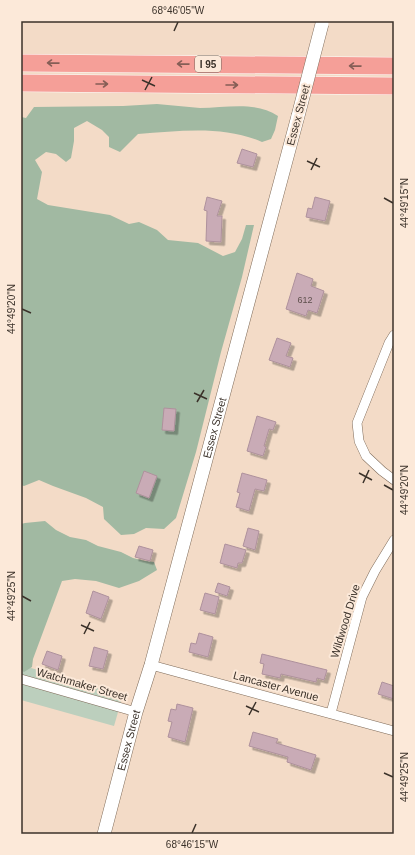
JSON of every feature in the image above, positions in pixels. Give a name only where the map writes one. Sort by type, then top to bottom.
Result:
[{"type":"highway","name":"I 95","points":[[21,63],[394,66]]},
{"type":"highway","name":"I 95","points":[[21,83],[394,86]]},
{"type":"street","name":"Essex Street","points":[[104,834],[136,712],[151,665],[322,22]]},
{"type":"street","points":[[394,335],[389,343],[357,423],[359,441],[366,456],[394,480]]},
{"type":"street","name":"Wildwood Drive","points":[[331,714],[362,597],[375,571],[394,540]]},
{"type":"street","name":"Lancaster Avenue","points":[[151,665],[394,731]]},
{"type":"street","name":"Watchmaker Street","points":[[21,679],[136,712]]},
{"type":"green space","points":[[157,104],[200,108],[240,106],[251,107],[269,111],[278,116],[275,130],[271,139],[262,142],[232,133],[217,131],[201,130],[138,134],[120,152],[109,147],[109,137],[102,130],[87,121],[74,128],[74,141],[71,158],[66,162],[56,154],[46,152],[35,160],[42,172],[37,199],[48,205],[110,215],[129,224],[139,222],[157,230],[168,240],[198,243],[223,256],[235,252],[242,239],[246,225],[254,225],[242,277],[221,352],[196,452],[176,518],[164,529],[146,528],[134,534],[121,535],[104,519],[103,507],[86,498],[39,480],[24,486],[21,485],[21,117],[26,118],[34,107]]},
{"type":"green space","points":[[45,521],[56,530],[70,537],[86,540],[98,546],[121,552],[133,558],[154,562],[157,570],[139,581],[119,588],[96,581],[75,579],[62,581],[33,659],[32,667],[24,672],[21,670],[21,524]]},
{"type":"green space","points":[[21,665],[123,695],[114,726],[21,700]]},
{"type":"building","points":[[242,149],[257,154],[253,167],[237,163]]},
{"type":"building","points":[[207,197],[222,201],[217,216],[222,216],[221,242],[206,241],[207,211],[204,210]]},
{"type":"building","points":[[315,197],[330,201],[325,221],[306,217],[308,208],[312,209]]},
{"type":"building","points":[[297,273],[313,279],[311,286],[324,291],[317,313],[308,310],[306,316],[286,309]]},
{"type":"building","points":[[277,338],[291,343],[286,356],[293,358],[290,367],[269,360]]},
{"type":"building","points":[[164,408],[176,409],[174,431],[162,430]]},
{"type":"building","points":[[257,416],[276,422],[273,430],[269,429],[263,456],[247,451]]},
{"type":"building","points":[[144,471],[157,476],[149,498],[136,493]]},
{"type":"building","points":[[242,473],[267,480],[264,491],[255,489],[249,511],[236,507],[240,493],[237,492]]},
{"type":"building","points":[[248,528],[259,531],[255,550],[243,546]]},
{"type":"building","points":[[225,544],[246,550],[242,563],[238,563],[237,568],[220,563]]},
{"type":"building","points":[[139,546],[153,550],[150,561],[135,557]]},
{"type":"building","points":[[218,583],[230,587],[227,596],[215,592]]},
{"type":"building","points":[[93,591],[109,597],[101,619],[86,613]]},
{"type":"building","points":[[205,593],[219,597],[215,614],[200,610]]},
{"type":"building","points":[[199,633],[213,637],[208,657],[189,652],[191,643],[196,644]]},
{"type":"building","points":[[94,647],[108,651],[103,669],[89,666]]},
{"type":"building","points":[[47,651],[62,656],[58,670],[42,664]]},
{"type":"building","points":[[262,654],[327,670],[324,680],[317,678],[316,682],[281,674],[280,678],[262,674],[264,664],[260,663]]},
{"type":"building","points":[[382,682],[394,686],[394,699],[378,694]]},
{"type":"building","points":[[177,704],[193,708],[185,742],[168,737],[172,722],[168,721],[171,709],[176,710]]},
{"type":"building","points":[[253,732],[278,739],[276,743],[316,755],[311,770],[287,762],[288,757],[249,746]]}]
